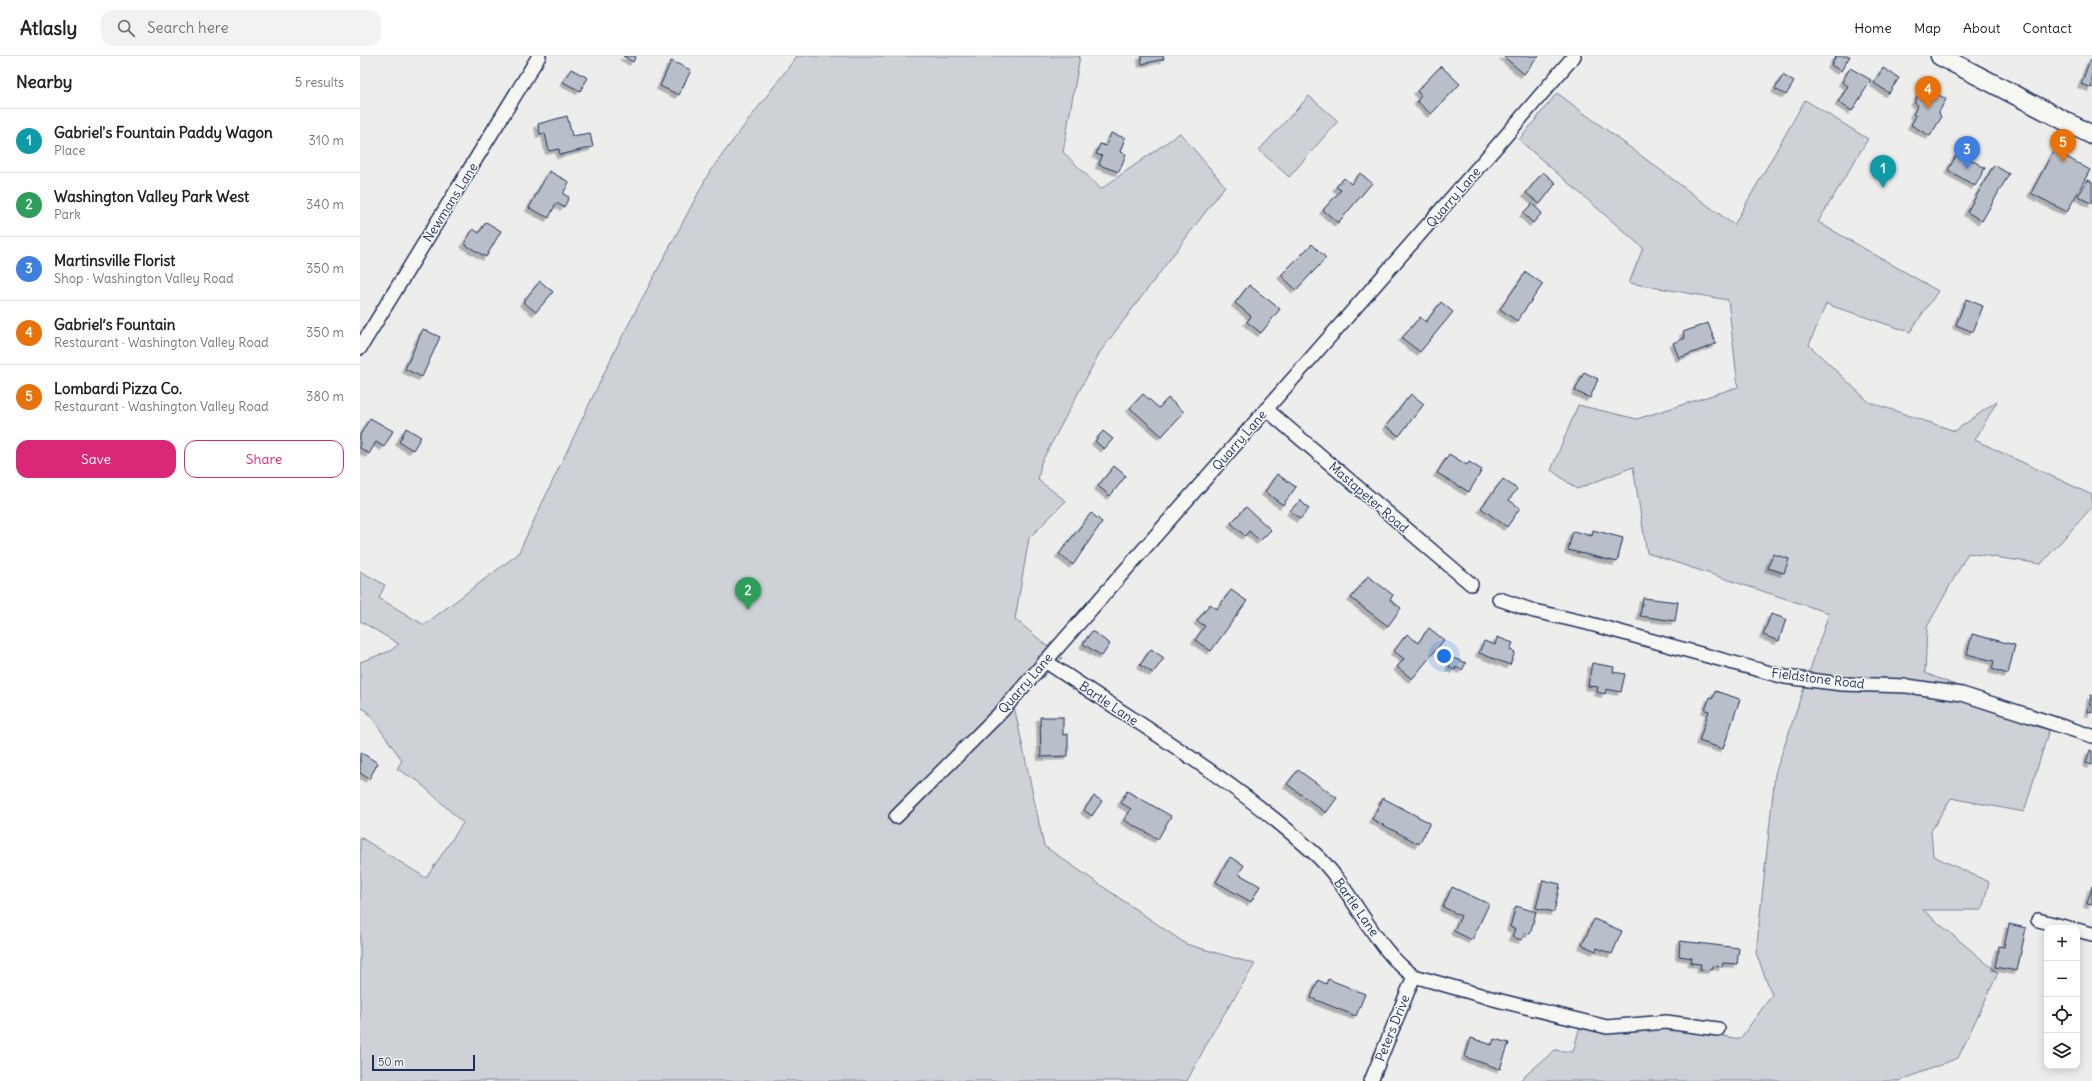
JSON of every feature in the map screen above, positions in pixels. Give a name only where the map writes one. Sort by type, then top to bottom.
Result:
[{"type":"street","name":"Newmans Lane","points":[[360,348],[539,56]]},
{"type":"street","name":"Quarry Lane","points":[[896,816],[1002,711],[1045,660],[1494,150],[1574,56]]},
{"type":"street","points":[[1940,56],[2092,135]]},
{"type":"street","name":"Mastapeter Road","points":[[1266,409],[1471,584]]},
{"type":"street","name":"Fieldstone Road","points":[[1499,599],[1534,611],[1580,621],[1785,677],[1842,684],[1907,686],[1962,694],[2092,736]]},
{"type":"street","name":"Bartle Lane","points":[[1045,660],[1119,711],[1197,760],[1314,853],[1339,880],[1390,953],[1406,970],[1414,976],[1494,999],[1607,1027],[1666,1022],[1718,1029]]},
{"type":"street","points":[[2038,920],[2057,925]]},
{"type":"street","points":[[2080,931],[2092,934]]},
{"type":"street","name":"Peters Drive","points":[[1371,1081],[1414,976]]},
{"type":"shaded area","points":[[797,56],[1080,56],[1063,152],[1101,189],[1180,133],[1225,186],[1100,352],[1041,463],[1038,480],[1066,501],[1029,538],[1015,619],[1062,658],[1014,706],[1044,846],[1186,944],[1255,964],[1213,1032],[1187,1081],[360,1081],[360,837],[426,878],[463,823],[418,781],[397,769],[402,760],[366,710],[360,707],[360,662],[390,651],[399,644],[360,621],[360,571],[385,585],[379,598],[424,625],[518,554],[616,348],[710,171]]},
{"type":"shaded area","points":[[1557,93],[1734,225],[1805,100],[1868,139],[1818,222],[1938,291],[1910,332],[1826,304],[1809,345],[1869,402],[1955,431],[1997,401],[1975,440],[2092,495],[2092,507],[2041,564],[1968,553],[1927,627],[1925,673],[2051,723],[2024,812],[1951,798],[1931,831],[1933,856],[1989,882],[1982,910],[1923,910],[1998,973],[1958,1058],[1899,1081],[1519,1081],[1555,1050],[1573,1052],[1580,1026],[1680,1031],[1720,1035],[1740,1039],[1772,995],[1756,953],[1775,774],[1829,613],[1647,553],[1633,467],[1577,489],[1551,470],[1578,405],[1637,419],[1738,387],[1728,300],[1629,283],[1643,248],[1519,140]]},
{"type":"shaded area","points":[[1309,96],[1338,121],[1289,177],[1259,150]]},
{"type":"building","points":[[623,56],[636,56],[633,62]]},
{"type":"building","points":[[1141,56],[1163,56],[1164,59],[1142,64]]},
{"type":"building","points":[[1503,56],[1539,56],[1524,74]]},
{"type":"building","points":[[1836,56],[1850,56],[1841,71],[1831,65]]},
{"type":"building","points":[[2090,60],[2092,61],[2092,88],[2081,84]]},
{"type":"building","points":[[671,61],[691,70],[679,95],[660,86]]},
{"type":"building","points":[[1441,66],[1460,84],[1431,114],[1417,101],[1421,96],[1417,91]]},
{"type":"building","points":[[1850,68],[1871,80],[1852,111],[1838,102],[1848,86],[1842,82]]},
{"type":"building","points":[[1883,68],[1899,78],[1889,93],[1874,83]]},
{"type":"building","points":[[571,69],[588,78],[580,91],[563,82]]},
{"type":"building","points":[[1783,75],[1794,82],[1786,95],[1775,89]]},
{"type":"building","points":[[1923,86],[1946,99],[1939,112],[1941,118],[1930,136],[1911,125],[1916,116],[1913,114],[1918,105],[1914,103]]},
{"type":"building","points":[[567,116],[572,136],[590,133],[593,147],[560,155],[559,149],[549,151],[545,133],[540,134],[538,124]]},
{"type":"building","points":[[1111,133],[1125,138],[1120,152],[1126,154],[1119,172],[1099,165],[1102,156],[1096,154],[1100,144],[1106,146]]},
{"type":"building","points":[[2054,150],[2090,170],[2067,212],[2031,193]]},
{"type":"building","points":[[1958,152],[1985,168],[1975,186],[1948,170]]},
{"type":"building","points":[[1994,165],[2009,174],[1982,221],[1967,212]]},
{"type":"building","points":[[549,171],[569,182],[563,194],[569,197],[564,207],[556,203],[549,218],[529,208]]},
{"type":"building","points":[[1543,172],[1556,183],[1540,204],[1526,193]]},
{"type":"building","points":[[1360,173],[1372,183],[1338,223],[1323,210],[1341,190],[1336,187],[1344,178],[1351,184]]},
{"type":"building","points":[[2088,180],[2092,182],[2092,204],[2078,196]]},
{"type":"building","points":[[1532,204],[1542,213],[1533,223],[1523,213]]},
{"type":"building","points":[[486,222],[501,231],[486,257],[464,244],[473,229],[479,233]]},
{"type":"building","points":[[1312,244],[1326,258],[1296,290],[1281,275]]},
{"type":"building","points":[[1526,272],[1543,284],[1517,321],[1500,309]]},
{"type":"building","points":[[540,281],[553,292],[536,312],[523,302]]},
{"type":"building","points":[[1249,285],[1280,309],[1261,333],[1247,322],[1251,316],[1235,303]]},
{"type":"building","points":[[1966,299],[1983,306],[1973,332],[1956,325]]},
{"type":"building","points":[[1441,302],[1453,312],[1420,352],[1402,338],[1420,317],[1426,322]]},
{"type":"building","points":[[1708,323],[1716,344],[1679,358],[1673,343],[1685,338],[1683,332]]},
{"type":"building","points":[[423,329],[440,337],[422,377],[405,369]]},
{"type":"building","points":[[1584,372],[1598,379],[1590,398],[1575,391]]},
{"type":"building","points":[[1143,394],[1159,408],[1168,398],[1184,412],[1162,436],[1130,408]]},
{"type":"building","points":[[1411,394],[1424,404],[1399,436],[1386,426]]},
{"type":"building","points":[[370,418],[393,431],[384,447],[376,442],[369,454],[360,448],[360,435]]},
{"type":"building","points":[[406,428],[421,437],[413,450],[399,442]]},
{"type":"building","points":[[1103,431],[1113,439],[1104,449],[1095,441]]},
{"type":"building","points":[[1449,454],[1467,465],[1469,462],[1482,470],[1469,492],[1437,473]]},
{"type":"building","points":[[1114,466],[1126,476],[1110,496],[1098,486]]},
{"type":"building","points":[[1277,474],[1296,487],[1283,505],[1265,492]]},
{"type":"building","points":[[1503,479],[1517,489],[1509,500],[1520,508],[1507,527],[1481,508]]},
{"type":"building","points":[[1300,500],[1309,509],[1300,519],[1290,511]]},
{"type":"building","points":[[1246,507],[1271,530],[1260,541],[1249,531],[1245,536],[1231,523]]},
{"type":"building","points":[[1091,513],[1102,522],[1073,565],[1059,554]]},
{"type":"building","points":[[1593,530],[1623,538],[1617,562],[1568,550],[1573,531],[1592,536]]},
{"type":"building","points":[[1773,554],[1789,559],[1784,573],[1768,568]]},
{"type":"building","points":[[1368,576],[1393,595],[1390,600],[1401,608],[1388,626],[1351,598]]},
{"type":"building","points":[[1231,590],[1247,601],[1211,651],[1195,640],[1205,626],[1197,621],[1210,604],[1217,609]]},
{"type":"building","points":[[1643,598],[1678,602],[1675,621],[1640,616]]},
{"type":"building","points":[[1771,614],[1786,619],[1779,641],[1763,635]]},
{"type":"building","points":[[1429,628],[1444,640],[1412,679],[1397,667],[1404,659],[1394,651],[1407,634],[1418,643]]},
{"type":"building","points":[[1092,631],[1110,644],[1102,656],[1083,644]]},
{"type":"building","points":[[1972,634],[2015,645],[2008,674],[1992,669],[1994,661],[1967,654]]},
{"type":"building","points":[[1497,637],[1513,643],[1510,650],[1515,652],[1510,665],[1479,653],[1484,641],[1495,645]]},
{"type":"building","points":[[1151,649],[1164,658],[1153,673],[1140,665]]},
{"type":"building","points":[[1453,658],[1466,663],[1462,670],[1456,667],[1455,670],[1449,667]]},
{"type":"building","points":[[1592,663],[1614,667],[1613,672],[1625,674],[1621,692],[1606,689],[1605,694],[1597,692],[1598,687],[1588,686]]},
{"type":"building","points":[[1715,691],[1740,699],[1723,749],[1699,741],[1709,711],[1705,710],[1710,697],[1713,698]]},
{"type":"building","points":[[2092,695],[2092,713],[2088,712]]},
{"type":"building","points":[[1040,717],[1063,717],[1063,735],[1068,734],[1068,756],[1041,757]]},
{"type":"building","points":[[2090,750],[2092,751],[2092,765],[2086,763]]},
{"type":"building","points":[[360,752],[378,763],[369,779],[360,773]]},
{"type":"building","points":[[1298,770],[1337,798],[1326,813],[1287,784]]},
{"type":"building","points":[[1127,791],[1171,816],[1158,839],[1124,820],[1131,809],[1121,803]]},
{"type":"building","points":[[1094,796],[1102,801],[1092,816],[1084,810]]},
{"type":"building","points":[[1383,798],[1430,823],[1419,844],[1372,819]]},
{"type":"building","points":[[1230,857],[1244,865],[1239,874],[1260,886],[1251,902],[1216,882]]},
{"type":"building","points":[[1543,880],[1560,884],[1554,912],[1536,908]]},
{"type":"building","points":[[2092,886],[2092,905],[2087,904]]},
{"type":"building","points":[[1452,887],[1489,904],[1472,940],[1454,931],[1461,916],[1443,907]]},
{"type":"building","points":[[1516,906],[1536,912],[1530,934],[1524,933],[1522,940],[1512,937],[1515,929],[1510,927]]},
{"type":"building","points":[[1594,919],[1622,931],[1612,954],[1597,948],[1596,951],[1582,945]]},
{"type":"building","points":[[2009,924],[2026,928],[2017,971],[1995,967],[1999,946],[2004,947]]},
{"type":"building","points":[[1680,941],[1739,948],[1737,964],[1723,963],[1722,967],[1713,966],[1712,970],[1700,969],[1701,964],[1691,963],[1692,958],[1679,956]]},
{"type":"building","points":[[1328,979],[1365,994],[1356,1016],[1311,998],[1318,980],[1326,984]]},
{"type":"building","points":[[1471,1038],[1492,1045],[1494,1039],[1509,1043],[1500,1069],[1465,1057]]},
{"type":"place","name":"Gabriel’s Fountain","points":[[1928,109]]},
{"type":"place","name":"Lombardi Pizza Co.","points":[[2063,162]]},
{"type":"place","name":"Martinsville Florist","points":[[1967,169]]},
{"type":"place","name":"Gabriel's Fountain Paddy Wagon","points":[[1883,188]]},
{"type":"place","name":"Washington Valley Park West","points":[[748,610]]}]
